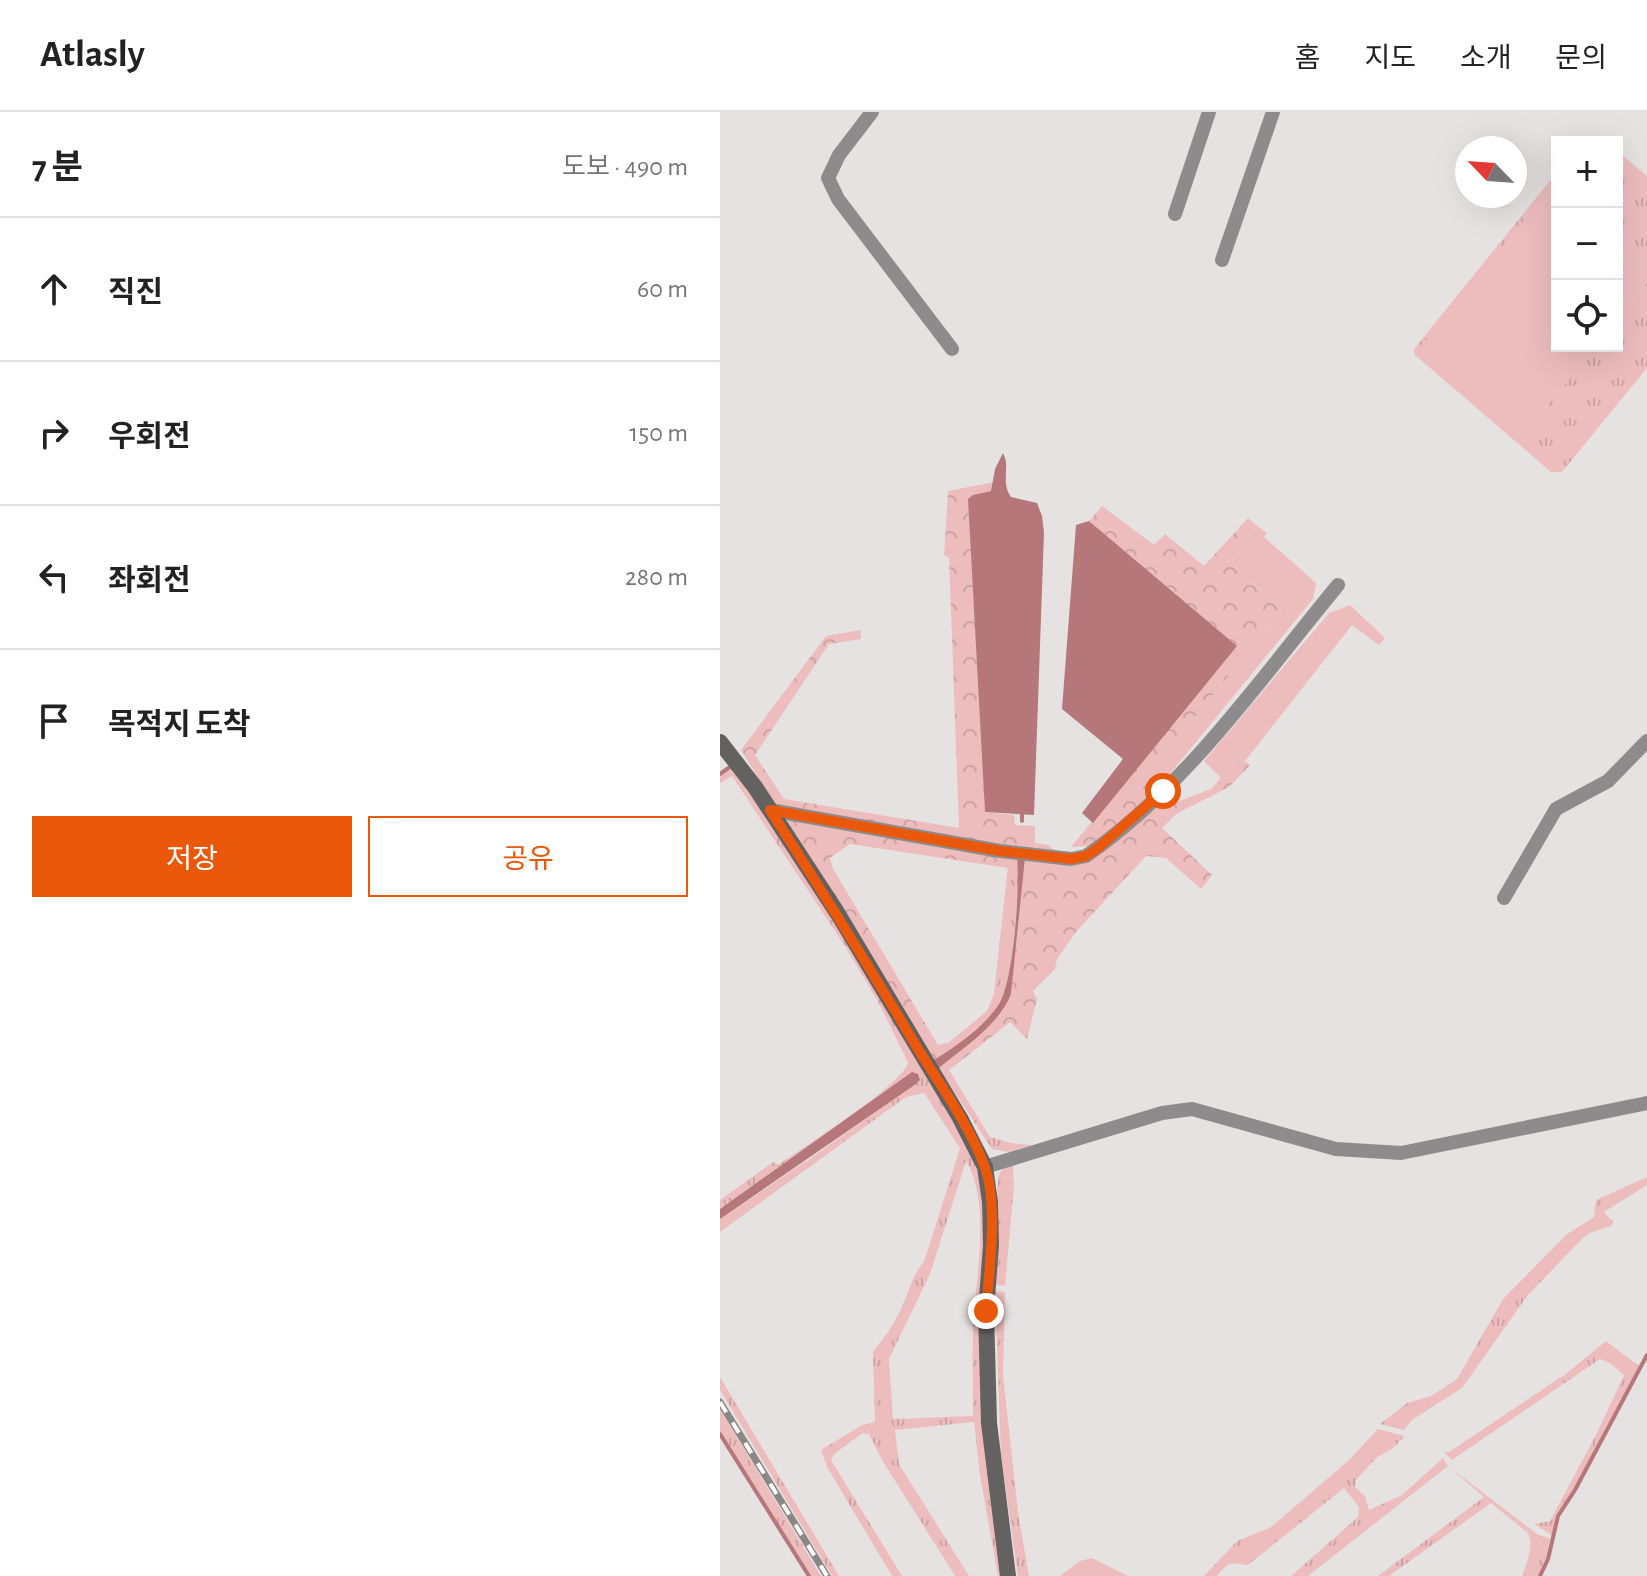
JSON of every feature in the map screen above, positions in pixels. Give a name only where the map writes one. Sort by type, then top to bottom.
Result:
[{"type":"main road","points":[[720,742],[770,810],[838,914],[960,1118],[985,1167],[991,1231],[986,1311],[989,1423],[1008,1576]]},
{"type":"street","points":[[872,112],[839,155],[828,178],[838,199],[952,349]]},
{"type":"street","points":[[1175,214],[1209,112]]},
{"type":"street","points":[[1222,260],[1273,112]]},
{"type":"street","points":[[770,810],[1000,851],[1071,859],[1086,856],[1152,801],[1191,763],[1338,585]]},
{"type":"street","points":[[1504,898],[1556,809],[1608,781],[1647,741]]},
{"type":"street","points":[[985,1167],[1162,1113],[1192,1109],[1336,1149],[1377,1154],[1401,1153],[1647,1103]]},
{"type":"green space","points":[[1623,156],[1647,176],[1647,271],[1623,252]]},
{"type":"green space","points":[[1551,179],[1522,436],[1591,352],[1623,352],[1623,313],[1647,283],[1647,368],[1562,472],[1551,472],[1415,355],[1414,349]]},
{"type":"green space","points":[[1548,190],[1551,192],[1551,352],[1591,352],[1522,437],[1417,351]]},
{"type":"green space","points":[[1623,252],[1647,271],[1647,283],[1623,313]]},
{"type":"green space","points":[[994,482],[991,491],[973,495],[985,812],[1014,815],[1015,825],[1035,826],[1035,843],[1048,845],[1062,856],[782,809],[774,803],[741,750],[826,636],[861,630],[861,639],[829,644],[755,755],[784,799],[959,828],[949,558],[944,555],[948,491]]},
{"type":"green space","points":[[1102,506],[1154,545],[1165,534],[1204,566],[1248,518],[1256,525],[1231,564],[1282,611],[1150,772],[1160,786],[1106,835],[1089,846],[1071,847],[1237,646],[1089,521]]},
{"type":"green space","points":[[1256,525],[1267,533],[1264,537],[1316,583],[1313,599],[1160,786],[1149,772],[1282,611],[1231,564]]},
{"type":"green space","points":[[1350,605],[1385,638],[1379,645],[1352,625],[1245,761],[1239,757],[1221,778],[1204,761],[1329,613]]},
{"type":"green space","points":[[1239,757],[1250,765],[1229,787],[1176,814],[1162,828],[1212,875],[1201,889],[1166,858],[1146,856],[1076,932],[1057,959],[1055,969],[1033,991],[1037,999],[1027,1039],[1010,1022],[943,1075],[939,1068],[991,1023],[1011,994],[1025,858],[1064,865],[1088,862],[1168,796],[1174,803],[1211,789]]},
{"type":"green space","points":[[733,768],[797,861],[914,1054],[970,1152],[981,1180],[1003,1576],[998,1576],[974,1422],[895,1430],[899,1464],[969,1576],[955,1576],[869,1434],[863,1433],[834,1454],[831,1460],[902,1576],[892,1576],[827,1467],[821,1450],[862,1425],[875,1422],[873,1352],[895,1321],[924,1262],[960,1148],[924,1093],[906,1097],[720,1232],[720,1219],[920,1080],[918,1074],[912,1073],[720,1209],[720,1200],[773,1162],[778,1165],[849,1116],[888,1086],[908,1063],[881,1007],[845,946],[732,776],[720,783],[720,776]],"holes":[[[966,1161],[974,1179],[980,1243],[973,1328],[973,1416],[893,1419],[889,1359],[930,1274]]]},
{"type":"green space","points":[[789,818],[1009,856],[1008,868],[850,844],[830,858],[832,867],[938,1045],[947,1043],[950,1050],[934,1060],[788,823]]},
{"type":"green space","points":[[1009,856],[1017,857],[1019,872],[1012,958],[1005,990],[984,1023],[950,1050],[947,1044],[987,1011],[994,994]]},
{"type":"green space","points":[[949,1070],[990,1137],[1033,1145],[1008,1152],[992,1149],[943,1075]]},
{"type":"green space","points":[[1013,1165],[1005,1286],[994,1284],[998,1177],[1004,1167]]},
{"type":"green space","points":[[1647,1177],[1647,1185],[1604,1212],[1613,1222],[1611,1226],[1582,1239],[1528,1295],[1462,1388],[1412,1420],[1404,1430],[1380,1424],[1407,1403],[1431,1396],[1457,1379],[1503,1299],[1567,1234],[1594,1217],[1596,1200]]},
{"type":"green space","points":[[995,1291],[1005,1292],[1003,1374],[1018,1512],[1029,1576],[1018,1576],[1001,1456]]},
{"type":"green space","points":[[1606,1341],[1639,1366],[1573,1491],[1556,1515],[1552,1535],[1534,1524],[1550,1521],[1597,1433],[1624,1375],[1610,1363],[1600,1359],[1452,1460],[1444,1452],[1449,1452],[1567,1373]]},
{"type":"green space","points":[[720,1377],[839,1576],[832,1576],[720,1390]]},
{"type":"green space","points":[[720,1409],[821,1576],[811,1576],[720,1432]]},
{"type":"green space","points":[[1378,1429],[1405,1436],[1392,1449],[1376,1458],[1356,1480],[1355,1487],[1365,1496],[1369,1510],[1402,1495],[1443,1458],[1448,1466],[1308,1576],[1291,1576],[1358,1517],[1359,1507],[1344,1488],[1248,1565],[1230,1564],[1217,1576],[1204,1576],[1237,1541],[1271,1527],[1348,1461]]},
{"type":"green space","points":[[1448,1466],[1537,1534],[1550,1539],[1538,1576],[1522,1576],[1530,1549],[1528,1533],[1491,1503],[1389,1576],[1378,1576],[1484,1497]]},
{"type":"green space","points":[[1092,1558],[1128,1576],[1060,1576],[1080,1561]]},
{"type":"shaded area","points":[[1003,453],[1011,497],[1037,503],[1044,533],[1034,815],[985,812],[968,499],[991,491],[995,469]]},
{"type":"shaded area","points":[[1089,521],[1237,646],[1093,823],[1082,813],[1123,759],[1062,709],[1076,525]]},
{"type":"shaded area","points":[[1017,857],[1025,858],[1011,994],[990,1026],[939,1068],[934,1060],[978,1028],[993,1013],[1004,992],[1015,933]]},
{"type":"shaded area","points":[[912,1072],[918,1074],[920,1080],[916,1084],[720,1219],[720,1209]]},
{"type":"waterway","points":[[720,774],[730,767]]},
{"type":"waterway","points":[[1022,815],[1022,821]]},
{"type":"waterway","points":[[1540,1576],[1548,1559],[1558,1516],[1647,1355]]},
{"type":"waterway","points":[[720,1434],[809,1576]]},
{"type":"railway","points":[[720,1402],[827,1576]]},
{"type":"route","points":[[986,1311],[991,1245],[985,1167],[960,1118],[838,914],[770,810],[1000,851],[1071,859],[1086,856],[1098,848],[1163,791]]}]
